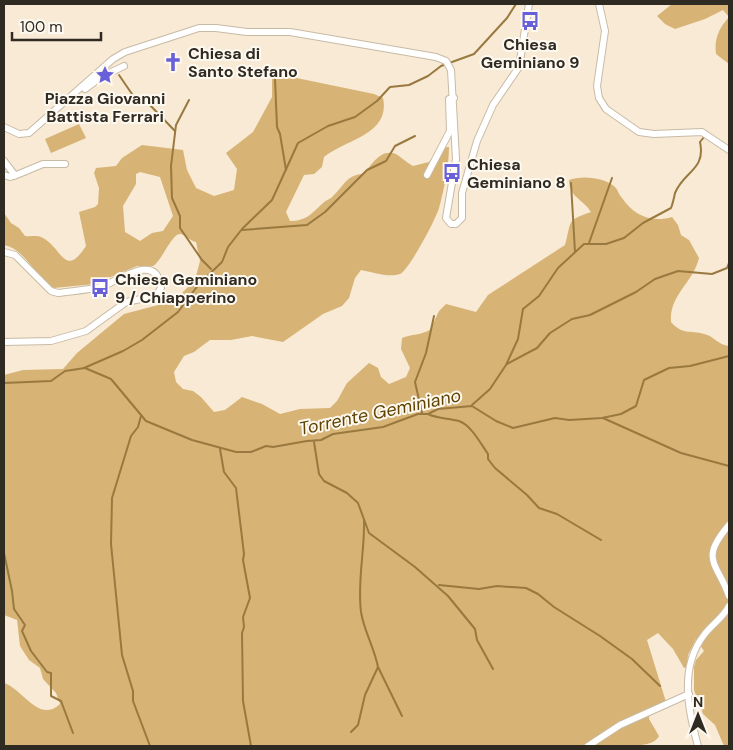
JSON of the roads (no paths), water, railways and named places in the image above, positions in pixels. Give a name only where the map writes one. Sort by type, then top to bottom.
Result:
[{"type":"street","points":[[83,90],[106,64],[125,52],[206,27],[247,32],[290,32],[436,57],[449,64],[454,98],[456,159],[446,218],[454,224],[459,223],[462,218],[464,184],[477,140],[493,105],[519,68],[529,4]]},
{"type":"street","points":[[599,4],[605,31],[597,86],[599,98],[606,109],[639,132],[654,134],[702,132],[729,150]]},
{"type":"street","points":[[4,127],[19,134],[29,133],[101,77],[124,66]]},
{"type":"street","points":[[428,165],[427,175],[448,140],[450,131],[449,99],[454,98]]},
{"type":"street","points":[[4,161],[14,171],[14,176]]},
{"type":"street","points":[[4,175],[14,176],[43,164],[65,164]]},
{"type":"street","points":[[4,252],[15,255],[51,291],[58,293],[102,287],[130,272],[141,270],[151,272],[156,276],[161,288],[156,296],[122,304],[86,332],[51,341],[4,342]]},
{"type":"street","points":[[729,525],[714,548],[712,559],[729,596]]},
{"type":"street","points":[[698,746],[691,719],[689,694],[690,661],[695,648],[704,634],[729,606]]},
{"type":"street","points":[[588,746],[620,725],[689,694]]},
{"type":"waterway","points":[[84,368],[123,351],[142,340],[178,312],[199,284],[222,262],[228,247],[242,229],[272,200],[298,143],[328,126],[355,117],[377,101],[390,87],[409,85],[428,76],[441,66],[474,54],[507,18],[516,4]]},
{"type":"waterway","points":[[119,75],[134,97],[146,101],[175,131]]},
{"type":"waterway","points":[[275,79],[277,127],[280,134],[286,170]]},
{"type":"waterway","points":[[189,100],[176,125],[171,166],[172,198],[180,216],[180,228],[202,260],[211,269]]},
{"type":"waterway","points":[[242,230],[307,225],[325,212],[367,170],[386,161],[395,146],[415,136]]},
{"type":"waterway","points":[[472,405],[490,389],[506,365],[518,339],[523,309],[539,296],[558,268],[584,244],[606,244],[624,238],[643,223],[671,208],[679,186],[700,159],[700,142],[704,137]]},
{"type":"waterway","points":[[589,243],[612,178]]},
{"type":"waterway","points":[[571,183],[575,252]]},
{"type":"waterway","points":[[507,364],[537,348],[550,333],[572,319],[590,315],[636,292],[655,279],[678,271],[712,274],[727,268],[729,263]]},
{"type":"waterway","points":[[422,413],[415,382],[426,353],[434,316]]},
{"type":"waterway","name":"Torrente Geminiano","points":[[4,383],[51,381],[65,371],[85,368],[111,379],[146,421],[192,440],[236,452],[251,452],[266,446],[273,447],[321,440],[333,434],[383,427],[418,414],[428,414],[438,409],[472,406],[496,421],[513,428],[555,418],[569,420],[602,418],[621,414],[636,406],[644,380],[669,368],[690,366],[729,356]]},
{"type":"waterway","points":[[428,414],[459,421],[468,426],[479,440],[488,454],[488,459],[495,468],[527,495],[539,508],[557,514],[601,540]]},
{"type":"waterway","points":[[141,416],[138,427],[131,436],[112,498],[111,544],[122,655],[133,691],[133,701],[150,746]]},
{"type":"waterway","points":[[603,418],[681,453],[729,466]]},
{"type":"waterway","points":[[314,442],[319,474],[324,481],[347,493],[358,503],[369,533],[415,567],[448,596],[475,629],[477,640],[493,669]]},
{"type":"waterway","points":[[220,449],[224,472],[236,488],[244,554],[243,560],[250,598],[243,617],[244,627],[242,633],[243,701],[251,746]]},
{"type":"waterway","points":[[351,732],[358,725],[365,695],[378,667],[361,612],[360,589],[364,520]]},
{"type":"waterway","points":[[4,553],[14,609],[25,625],[22,631],[31,651],[47,672],[51,673],[51,696],[61,701],[73,733]]},
{"type":"waterway","points":[[439,585],[479,589],[497,586],[526,588],[538,594],[554,607],[632,659],[660,686]]},
{"type":"waterway","points":[[378,667],[402,716]]},
{"type":"place","name":"Chiesa Geminiano 9","points":[[530,21]]},
{"type":"place","name":"Chiesa di Santo Stefano","points":[[173,62]]},
{"type":"place","name":"Piazza Giovanni Battista Ferrari","points":[[105,75]]},
{"type":"place","name":"Chiesa Geminiano 8","points":[[452,173]]},
{"type":"place","name":"Chiesa Geminiano 9 / Chiapperino","points":[[100,288]]}]
